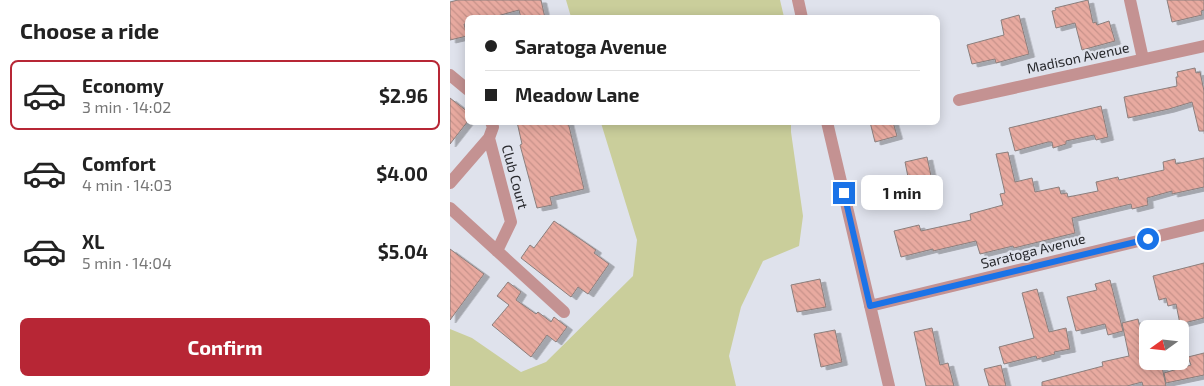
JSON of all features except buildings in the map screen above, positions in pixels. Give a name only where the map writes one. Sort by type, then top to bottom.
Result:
[{"type":"street","points":[[798,0],[801,15]]},
{"type":"street","points":[[1130,0],[1143,59]]},
{"type":"street","name":"Madison Avenue","points":[[959,100],[1204,46]]},
{"type":"street","points":[[450,75],[465,88]]},
{"type":"street","name":"Club Court","points":[[450,183],[489,138],[492,125]]},
{"type":"street","points":[[828,125],[889,386]]},
{"type":"street","name":"Club Court","points":[[489,138],[511,222],[496,251]]},
{"type":"street","points":[[450,208],[564,312]]},
{"type":"street","name":"Saratoga Avenue","points":[[870,306],[1204,225]]},
{"type":"green space","points":[[566,0],[780,0],[784,15],[570,15]]},
{"type":"green space","points":[[602,125],[791,125],[803,216],[799,246],[763,261],[741,307],[729,356],[736,386],[450,386],[450,329],[472,338],[521,372],[546,362],[633,276],[637,240]]},
{"type":"route","points":[[844,193],[870,306],[1148,239]]}]
